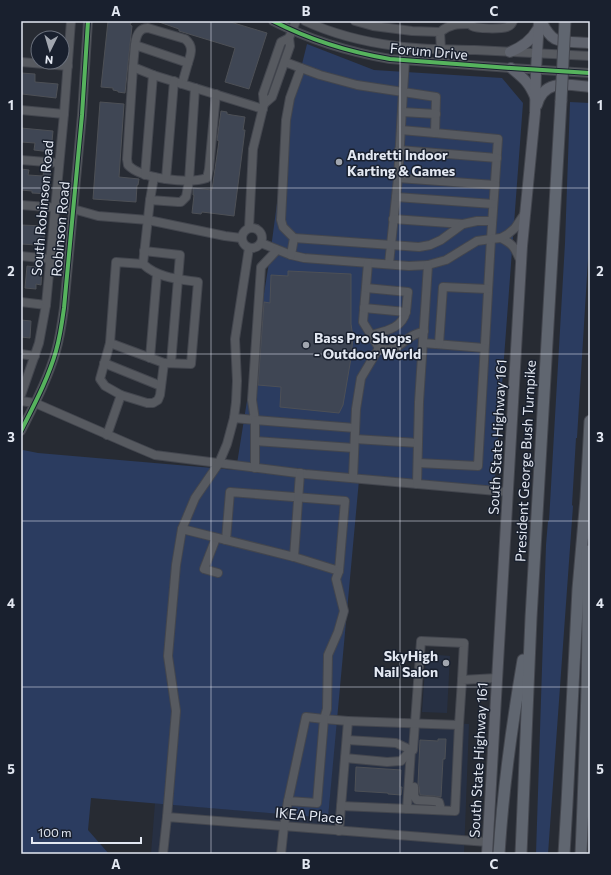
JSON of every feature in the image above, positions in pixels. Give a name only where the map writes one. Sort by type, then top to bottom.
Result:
[{"type":"highway","name":"President George Bush Turnpike","points":[[521,854],[531,618],[561,101],[564,21]]},
{"type":"highway","points":[[564,854],[578,589],[586,498],[590,422]]},
{"type":"highway","points":[[581,854],[586,729],[588,589],[586,498]]},
{"type":"highway","points":[[498,854],[514,710],[531,618]]},
{"type":"main road","points":[[510,52],[520,48],[530,40],[540,23],[555,39],[590,43]]},
{"type":"main road","name":"South State Highway 161","points":[[486,854],[521,262],[535,113],[536,70],[540,23]]},
{"type":"main road","points":[[510,68],[527,81],[535,98]]},
{"type":"main road","points":[[535,113],[539,98],[544,91],[550,87],[558,84],[590,87]]},
{"type":"street","name":"South Robinson Road","points":[[70,36],[71,21]]},
{"type":"street","name":"Robinson Road","points":[[21,431],[49,371],[56,352],[61,329],[82,115],[88,21]]},
{"type":"street","name":"Forum Drive","points":[[273,21],[290,34],[347,50],[384,58],[590,73]]},
{"type":"street","points":[[249,228],[253,148],[264,106],[263,94],[281,42],[290,34],[296,21]]},
{"type":"street","name":"Forum Drive","points":[[305,21],[337,33],[396,46],[590,56]]},
{"type":"street","points":[[354,21],[374,26],[412,31],[440,32],[450,25],[469,23],[474,27],[505,28],[514,21]]},
{"type":"street","points":[[182,84],[190,55],[191,47],[189,42],[185,39],[148,28],[141,30],[138,33],[135,45],[127,158],[128,165],[134,171],[145,175],[166,179],[189,181],[207,178],[216,94]]},
{"type":"street","points":[[440,32],[441,49]]},
{"type":"street","points":[[264,106],[272,97],[290,46],[290,34]]},
{"type":"street","points":[[135,45],[188,63]]},
{"type":"street","points":[[388,264],[398,178],[405,60]]},
{"type":"street","points":[[284,62],[320,75],[357,85],[436,96],[435,133]]},
{"type":"street","points":[[133,67],[195,88],[264,106]]},
{"type":"street","points":[[301,68],[290,98],[286,120],[282,190],[281,220],[283,227],[294,238],[419,247],[430,245],[441,240],[463,224]]},
{"type":"street","name":"South Robinson Road","points":[[21,395],[39,343],[46,305],[68,70]]},
{"type":"street","points":[[145,175],[153,75]]},
{"type":"street","points":[[166,179],[174,81]]},
{"type":"street","points":[[150,200],[182,202],[186,197],[189,181],[195,88]]},
{"type":"street","points":[[21,110],[64,114]]},
{"type":"street","points":[[402,112],[436,114]]},
{"type":"street","points":[[401,130],[498,139],[484,348],[478,466],[418,463]]},
{"type":"street","points":[[400,150],[497,158]]},
{"type":"street","points":[[21,160],[59,163]]},
{"type":"street","points":[[110,343],[168,363],[191,364],[198,282],[173,279],[148,270],[143,264],[154,177]]},
{"type":"street","points":[[398,178],[495,185]]},
{"type":"street","points":[[396,197],[493,204]]},
{"type":"street","points":[[21,205],[73,209],[98,216],[148,220],[241,238]]},
{"type":"street","points":[[501,238],[515,228],[526,212]]},
{"type":"street","points":[[393,219],[463,224],[476,221],[492,221]]},
{"type":"street","points":[[249,228],[259,230],[262,236],[261,243],[256,247],[249,248],[244,245],[241,238],[244,232],[249,228]]},
{"type":"street","points":[[291,255],[294,238]]},
{"type":"street","points":[[261,243],[291,255],[304,258],[409,266],[428,265],[446,260],[477,241],[491,238],[501,238],[509,242],[514,247],[521,262]]},
{"type":"street","points":[[163,854],[176,711],[168,656],[176,565],[182,529],[195,498],[219,463],[227,444],[234,418],[237,381],[235,339],[249,248]]},
{"type":"street","points":[[255,468],[255,420],[252,400],[261,267],[277,250]]},
{"type":"street","points":[[143,264],[116,262],[110,343],[100,379],[105,386],[121,395],[147,403],[153,403],[158,400],[168,363],[180,255],[144,251]]},
{"type":"street","points":[[21,256],[50,259]]},
{"type":"street","points":[[368,263],[363,322],[379,348],[395,348],[412,335],[424,331]]},
{"type":"street","points":[[417,484],[419,409],[428,265]]},
{"type":"street","points":[[150,358],[158,274]]},
{"type":"street","points":[[439,344],[443,287],[488,289]]},
{"type":"street","points":[[366,288],[408,292],[406,312],[402,321],[394,329],[371,335]]},
{"type":"street","points":[[21,302],[46,305]]},
{"type":"street","points":[[364,308],[406,312]]},
{"type":"street","points":[[423,343],[484,348]]},
{"type":"street","points":[[353,478],[356,409],[361,378],[379,348]]},
{"type":"street","points":[[21,354],[35,356]]},
{"type":"street","points":[[104,363],[161,386]]},
{"type":"street","points":[[107,435],[121,395]]},
{"type":"street","points":[[21,401],[35,403],[154,455],[300,474],[508,492]]},
{"type":"street","points":[[234,418],[355,428]]},
{"type":"street","points":[[355,439],[418,443]]},
{"type":"street","points":[[255,441],[354,448]]},
{"type":"street","points":[[294,557],[300,474]]},
{"type":"street","points":[[226,540],[230,492],[345,501],[339,571],[336,580],[344,611],[338,632],[328,655],[327,709],[324,719],[317,803],[288,802]]},
{"type":"street","points":[[182,529],[294,557],[339,571]]},
{"type":"street","points":[[216,538],[204,569],[218,573]]},
{"type":"street","points":[[341,806],[407,809],[441,810],[454,811],[464,643],[421,641],[416,724],[412,750],[407,809]]},
{"type":"street","points":[[462,680],[497,678]]},
{"type":"street","points":[[281,854],[288,802],[306,717],[348,721],[459,725]]},
{"type":"street","points":[[339,831],[348,721]]},
{"type":"street","points":[[347,740],[396,742],[416,752],[414,796],[416,800],[439,802],[441,810]]},
{"type":"street","points":[[345,758],[387,762],[401,761],[412,750]]},
{"type":"street","name":"IKEA Place","points":[[166,817],[487,842]]},
{"type":"shaded area","points":[[307,44],[374,70],[502,78],[523,103],[494,492],[359,480],[328,818],[91,798],[88,830],[109,854],[21,854],[21,453],[23,450],[38,453],[236,470],[270,256],[288,120]]},
{"type":"shaded area","points":[[570,102],[590,103],[590,227],[573,506],[548,854],[536,854],[546,545],[549,521],[565,243]]},
{"type":"shaded area","points":[[426,654],[450,656],[447,713],[422,712]]},
{"type":"shaded area","points":[[336,717],[469,724],[464,854],[151,854],[155,803],[328,818]]},
{"type":"building","points":[[108,21],[132,21],[130,25],[132,26],[125,93],[113,90],[113,88],[101,87]]},
{"type":"building","points":[[159,21],[227,21],[267,33],[249,89],[225,82],[235,48],[179,31],[179,29]]},
{"type":"building","points":[[21,73],[35,74],[35,82],[58,84],[56,98],[22,94]]},
{"type":"building","points":[[100,102],[124,104],[119,177],[139,179],[137,185],[136,202],[93,199]]},
{"type":"building","points":[[221,111],[227,112],[227,114],[245,117],[243,130],[245,130],[234,216],[202,212],[201,214],[192,213],[194,195],[193,188],[212,190],[219,141],[217,140]]},
{"type":"building","points":[[21,128],[53,131],[51,152],[34,150],[35,143],[21,142]]},
{"type":"building","points":[[21,169],[29,170],[28,175],[43,176],[44,169],[51,170],[49,194],[32,193],[32,191],[21,190]]},
{"type":"building","points":[[21,225],[45,226],[43,249],[37,248],[37,245],[21,244]]},
{"type":"building","points":[[27,266],[42,268],[41,285],[36,284],[36,289],[25,288]]},
{"type":"building","name":"Bass Pro Shops - Outdoor World","points":[[288,271],[351,274],[351,324],[353,337],[343,405],[339,413],[280,407],[281,387],[258,385],[264,302],[270,303],[271,275],[288,276]]},
{"type":"building","points":[[21,320],[31,321],[30,338],[21,337]]},
{"type":"building","points":[[438,739],[446,739],[445,759],[443,759],[441,797],[420,795],[418,784],[420,740],[438,741]]},
{"type":"building","points":[[356,767],[401,770],[401,795],[355,791]]},
{"type":"cycle path","points":[[21,431],[49,372],[62,325],[82,115],[88,21]]},
{"type":"cycle path","points":[[273,21],[315,40],[360,53],[390,59],[590,73]]},
{"type":"place","name":"Andretti Indoor Karting & Games","points":[[339,162]]},
{"type":"place","name":"Bass Pro Shops - Outdoor World","points":[[306,345]]},
{"type":"place","name":"SkyHigh Nail Salon","points":[[446,663]]}]
